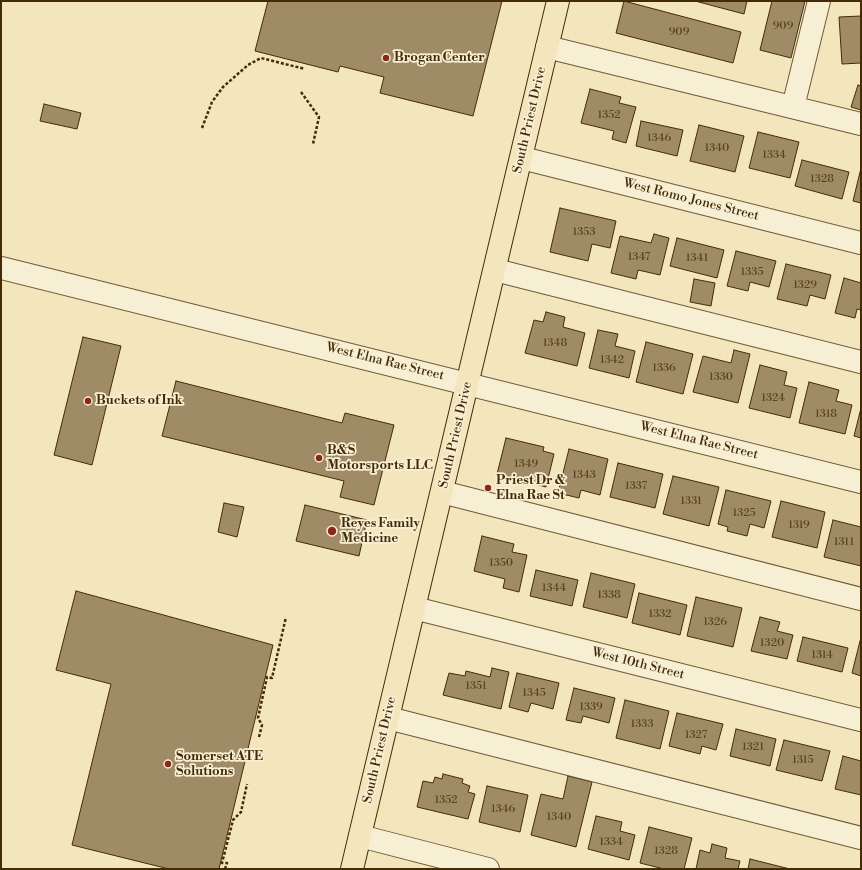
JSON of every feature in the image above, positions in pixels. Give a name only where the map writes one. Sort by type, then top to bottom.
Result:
[{"type":"main road","name":"South Priest Drive","points":[[352,869],[522,158],[558,1]]},
{"type":"street","points":[[793,107],[819,1]]},
{"type":"street","points":[[547,47],[861,124]]},
{"type":"street","name":"West Romo Jones Street","points":[[522,158],[861,243]]},
{"type":"street","name":"West Elna Rae Street","points":[[1,268],[861,482]]},
{"type":"street","points":[[495,270],[861,362]]},
{"type":"street","points":[[442,492],[861,599]]},
{"type":"street","name":"West 10th Street","points":[[414,608],[861,720]]},
{"type":"street","points":[[388,718],[861,838]]},
{"type":"street","points":[[360,836],[488,869]]},
{"type":"path","points":[[202,128],[212,102],[223,86],[248,66],[262,58],[305,69]]},
{"type":"path","points":[[301,92],[319,117],[313,144]]},
{"type":"path","points":[[259,738],[262,725],[258,718],[267,677],[272,678],[286,617]]},
{"type":"path","points":[[225,869],[227,863],[222,863],[233,820],[241,812],[247,784]]},
{"type":"building","name":"Brogan Center","points":[[268,1],[502,1],[473,116],[380,93],[384,77],[340,66],[338,72],[255,51]]},
{"type":"building","points":[[624,1],[741,32],[733,63],[616,33]]},
{"type":"building","points":[[695,1],[747,1],[744,14]]},
{"type":"building","points":[[772,1],[805,1],[791,58],[760,50]]},
{"type":"building","points":[[861,16],[861,63],[842,64],[839,17]]},
{"type":"building","points":[[858,85],[861,86],[861,110],[851,107]]},
{"type":"building","points":[[590,89],[621,97],[619,103],[636,107],[626,143],[612,139],[614,131],[581,123]]},
{"type":"building","points":[[44,104],[81,113],[77,129],[40,121]]},
{"type":"building","points":[[641,121],[683,130],[677,156],[636,146]]},
{"type":"building","points":[[699,125],[744,136],[735,172],[690,161]]},
{"type":"building","points":[[758,132],[799,142],[790,178],[749,168]]},
{"type":"building","points":[[802,160],[849,172],[842,199],[795,186]]},
{"type":"building","points":[[861,168],[861,203],[853,201]]},
{"type":"building","points":[[560,208],[616,221],[610,248],[592,244],[588,261],[550,252]]},
{"type":"building","points":[[654,234],[669,238],[660,275],[638,270],[636,279],[611,273],[620,236],[651,243]]},
{"type":"building","points":[[677,238],[724,250],[717,278],[670,266]]},
{"type":"building","points":[[736,251],[776,261],[769,287],[750,282],[748,291],[727,286]]},
{"type":"building","points":[[786,264],[831,275],[825,299],[810,295],[807,306],[777,299]]},
{"type":"building","points":[[844,278],[861,283],[861,310],[857,309],[855,318],[835,313]]},
{"type":"building","points":[[694,279],[715,283],[711,306],[690,302]]},
{"type":"building","points":[[546,312],[565,317],[563,327],[585,333],[577,366],[525,353],[534,320],[543,322]]},
{"type":"building","points":[[598,330],[618,334],[615,346],[635,351],[629,378],[589,368]]},
{"type":"building","name":"Buckets of Ink","points":[[83,337],[121,346],[92,465],[54,455]]},
{"type":"building","points":[[646,342],[693,354],[683,394],[636,382]]},
{"type":"building","points":[[734,350],[750,354],[738,403],[693,392],[703,356],[731,363]]},
{"type":"building","points":[[760,365],[787,372],[784,385],[797,388],[790,418],[749,408]]},
{"type":"building","name":"B&S Motorsports LLC","points":[[176,381],[342,423],[345,413],[394,425],[374,505],[340,497],[344,481],[162,436]]},
{"type":"building","points":[[809,382],[839,390],[836,401],[852,405],[845,434],[799,423]]},
{"type":"building","points":[[861,408],[861,438],[854,436]]},
{"type":"building","points":[[506,438],[544,447],[543,451],[554,454],[546,487],[497,474]]},
{"type":"building","points":[[569,449],[608,459],[600,495],[581,490],[579,498],[558,493]]},
{"type":"building","points":[[618,463],[663,474],[655,508],[610,497]]},
{"type":"building","points":[[673,476],[719,487],[709,526],[663,514]]},
{"type":"building","points":[[726,490],[771,501],[764,528],[750,524],[747,536],[727,531],[728,527],[718,524]]},
{"type":"building","points":[[781,501],[825,512],[817,548],[772,537]]},
{"type":"building","points":[[224,503],[244,507],[237,537],[218,532]]},
{"type":"building","name":"Reyes Family Medicine","points":[[305,505],[367,520],[359,556],[296,541]]},
{"type":"building","points":[[833,520],[861,527],[861,566],[824,557]]},
{"type":"building","points":[[482,536],[514,544],[512,552],[527,555],[519,592],[503,588],[505,579],[474,571]]},
{"type":"building","points":[[536,570],[578,580],[572,606],[530,596]]},
{"type":"building","points":[[591,573],[635,584],[627,618],[583,607]]},
{"type":"building","name":"Somerset ATE Solutions","points":[[76,591],[273,645],[219,869],[169,869],[72,845],[111,684],[56,670]]},
{"type":"building","points":[[639,593],[687,605],[680,635],[632,623]]},
{"type":"building","points":[[696,597],[742,608],[733,647],[687,636]]},
{"type":"building","points":[[760,617],[780,622],[777,631],[793,635],[787,659],[751,651]]},
{"type":"building","points":[[803,637],[848,648],[842,672],[797,661]]},
{"type":"building","points":[[861,641],[861,676],[852,673]]},
{"type":"building","points":[[492,668],[509,672],[501,709],[443,695],[449,673],[465,676],[466,671],[490,677]]},
{"type":"building","points":[[517,673],[559,683],[553,709],[531,703],[528,712],[509,707]]},
{"type":"building","points":[[574,688],[615,698],[609,723],[583,716],[581,723],[566,720]]},
{"type":"building","points":[[625,700],[669,711],[660,749],[616,738]]},
{"type":"building","points":[[677,713],[723,724],[716,750],[702,746],[700,754],[669,746]]},
{"type":"building","points":[[736,729],[776,739],[770,766],[730,756]]},
{"type":"building","points":[[784,740],[830,751],[822,781],[776,770]]},
{"type":"building","points":[[843,756],[861,761],[861,795],[835,789]]},
{"type":"building","points":[[443,774],[463,779],[462,783],[470,786],[468,792],[475,794],[468,819],[417,807],[423,781],[433,783],[435,777],[442,779]]},
{"type":"building","points":[[568,776],[592,782],[576,847],[531,835],[541,794],[563,799]]},
{"type":"building","points":[[487,786],[528,795],[520,832],[479,822]]},
{"type":"building","points":[[596,816],[622,822],[620,831],[635,835],[629,860],[588,849]]},
{"type":"building","points":[[649,827],[692,838],[684,869],[664,869],[640,863]]},
{"type":"building","points":[[712,844],[727,848],[725,858],[740,861],[738,869],[696,869],[700,850],[710,853]]},
{"type":"building","points":[[750,859],[790,869],[748,869]]},
{"type":"place","name":"Brogan Center","points":[[386,58]]},
{"type":"place","name":"Buckets of Ink","points":[[88,401]]},
{"type":"place","name":"B&S Motorsports LLC","points":[[319,458]]},
{"type":"place","name":"Priest Dr & Elna Rae St","points":[[488,488]]},
{"type":"place","name":"Reyes Family Medicine","points":[[332,531]]},
{"type":"place","name":"Somerset ATE Solutions","points":[[168,764]]}]
